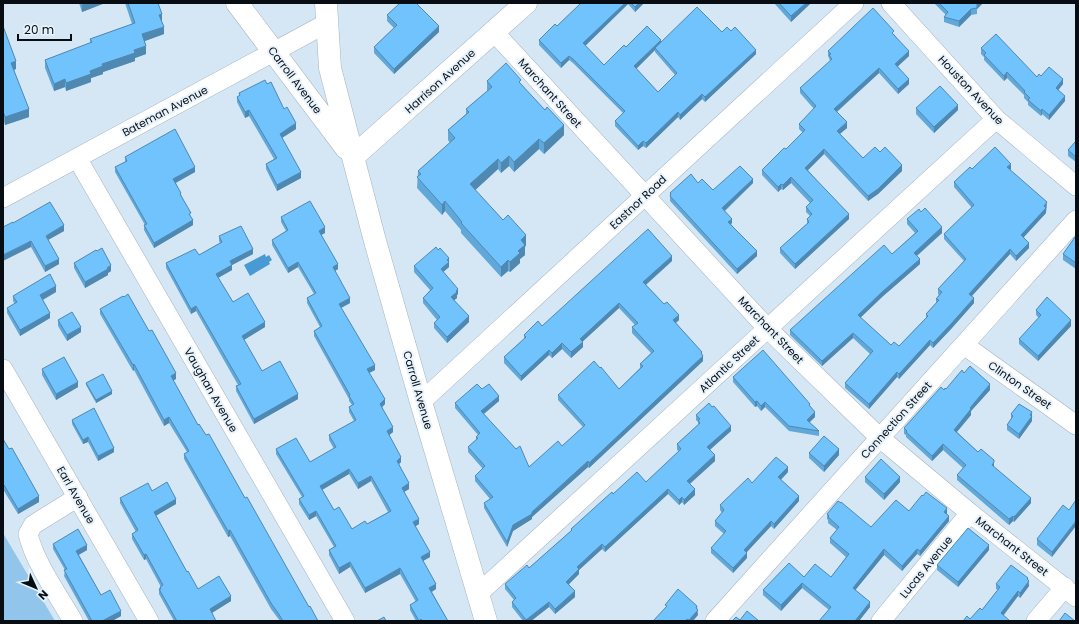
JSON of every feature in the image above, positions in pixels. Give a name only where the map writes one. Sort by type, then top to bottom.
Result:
[{"type":"street","name":"Carroll Avenue","points":[[237,3],[353,157]]},
{"type":"street","name":"Harrison Avenue","points":[[353,157],[526,3]]},
{"type":"street","name":"Eastnor Road","points":[[421,402],[854,3]]},
{"type":"street","name":"Houston Avenue","points":[[891,3],[996,119],[1076,186]]},
{"type":"street","name":"Carroll Avenue","points":[[326,13],[330,68],[375,241],[486,621]]},
{"type":"street","name":"Bateman Avenue","points":[[3,198],[274,51],[326,13]]},
{"type":"street","name":"Marchant Street","points":[[494,32],[768,329],[880,438],[970,513],[1070,592]]},
{"type":"street","name":"Atlantic Street","points":[[479,593],[996,119]]},
{"type":"street","name":"Vaughan Avenue","points":[[77,158],[345,621]]},
{"type":"street","name":"Connection Street","points":[[715,621],[1076,220]]},
{"type":"street","name":"Clinton Street","points":[[964,345],[1076,425]]},
{"type":"street","name":"Earl Avenue","points":[[3,368],[149,621]]},
{"type":"street","points":[[73,621],[41,566],[30,543],[28,534],[33,525],[78,498]]},
{"type":"street","name":"Lucas Avenue","points":[[881,621],[970,513]]},
{"type":"street","points":[[1036,621],[1070,592]]},
{"type":"shaded area","points":[[265,254],[266,257],[269,255],[272,260],[269,262],[270,264],[250,276],[244,265]]},
{"type":"shaded area","points":[[3,533],[55,621],[3,621]]},
{"type":"building","points":[[128,3],[158,3],[162,14],[159,15],[164,27],[142,34],[146,46],[134,50],[135,53],[102,64],[103,66],[90,71],[91,74],[66,83],[65,79],[54,84],[45,60],[92,42],[90,39],[135,23]]},
{"type":"building","points":[[400,3],[416,3],[439,26],[394,69],[374,47],[397,25],[387,15]]},
{"type":"building","points":[[581,3],[625,3],[583,43],[604,65],[624,45],[626,47],[647,26],[661,40],[634,66],[658,92],[677,73],[655,48],[697,7],[722,32],[727,27],[731,31],[735,27],[756,50],[705,97],[702,94],[680,115],[678,112],[646,143],[643,141],[638,146],[615,121],[625,111],[573,59],[569,56],[561,63],[539,40],[555,24],[557,26]]},
{"type":"building","points":[[631,3],[639,3],[635,7]]},
{"type":"building","points":[[779,3],[806,3],[791,16]]},
{"type":"building","points":[[939,3],[978,3],[977,8],[971,9],[959,21],[944,17],[948,12]]},
{"type":"building","points":[[873,8],[894,31],[892,33],[909,51],[895,64],[909,79],[898,89],[879,68],[834,109],[847,122],[837,131],[863,158],[875,147],[880,152],[885,147],[902,165],[878,189],[868,196],[824,149],[805,168],[849,214],[795,264],[780,248],[809,222],[807,219],[812,214],[806,207],[813,200],[791,177],[783,185],[781,184],[778,187],[762,170],[805,130],[799,124],[816,106],[800,88],[832,59],[829,55],[831,54],[828,51]]},
{"type":"building","points":[[3,26],[16,61],[11,63],[29,109],[5,117],[3,111]]},
{"type":"building","points":[[996,34],[1037,77],[1039,74],[1041,76],[1049,67],[1063,79],[1056,88],[1065,96],[1049,115],[1042,109],[1041,111],[1028,100],[1030,98],[1024,92],[1025,91],[1007,72],[1004,76],[984,55],[986,53],[981,48]]},
{"type":"building","points":[[506,63],[521,80],[519,82],[545,110],[547,107],[564,125],[544,143],[539,139],[514,162],[509,156],[501,163],[498,159],[470,184],[503,220],[508,215],[526,235],[521,240],[525,245],[518,251],[520,253],[510,262],[508,260],[501,267],[461,223],[462,222],[445,201],[442,205],[417,177],[421,174],[418,171],[455,138],[448,130],[469,112],[466,109],[492,87],[487,81]]},
{"type":"building","points":[[265,80],[267,84],[271,82],[284,109],[287,107],[296,123],[280,134],[301,172],[277,185],[266,164],[277,158],[249,110],[245,112],[237,97],[240,95],[239,93]]},
{"type":"building","points":[[940,86],[958,105],[934,127],[916,108]]},
{"type":"building","points":[[175,129],[195,167],[173,179],[191,213],[189,214],[193,220],[154,243],[144,225],[147,224],[115,167],[127,161],[125,157]]},
{"type":"building","points":[[1076,141],[1076,157],[1068,150]]},
{"type":"building","points":[[995,147],[1011,164],[1007,167],[1047,202],[1044,206],[1046,208],[1021,235],[1029,243],[1016,256],[1010,249],[969,294],[974,298],[951,324],[933,343],[930,340],[899,374],[897,372],[869,404],[845,383],[873,351],[853,333],[822,361],[790,330],[884,245],[892,254],[918,231],[907,219],[919,209],[921,212],[925,208],[942,227],[914,253],[920,259],[858,315],[891,345],[894,342],[899,346],[928,316],[926,314],[939,300],[936,299],[942,292],[938,289],[966,259],[944,234],[974,205],[954,182],[970,167],[972,169]]},
{"type":"building","points":[[740,166],[753,179],[722,208],[732,219],[728,222],[757,251],[737,269],[670,196],[670,193],[691,174],[698,183],[702,179],[713,190]]},
{"type":"building","points":[[310,201],[325,227],[319,231],[338,264],[333,267],[350,298],[339,304],[375,365],[367,369],[385,399],[380,404],[393,427],[387,431],[401,457],[397,461],[409,483],[402,488],[419,519],[413,522],[430,552],[421,557],[436,584],[429,588],[448,621],[422,621],[421,619],[419,621],[410,605],[418,600],[400,568],[365,588],[350,562],[339,568],[329,550],[336,546],[316,511],[309,515],[299,499],[304,496],[276,449],[296,438],[310,462],[336,447],[329,435],[356,420],[349,407],[354,404],[349,396],[350,395],[314,331],[322,326],[307,298],[316,293],[298,262],[288,268],[272,240],[288,230],[281,217]],"holes":[[[349,469],[358,483],[371,476],[391,511],[367,524],[365,521],[352,529],[339,507],[334,510],[320,486]]]},
{"type":"building","points":[[50,202],[64,225],[46,236],[59,259],[45,266],[31,241],[3,255],[3,227]]},
{"type":"building","points":[[241,226],[253,249],[230,261],[232,265],[216,274],[233,302],[248,293],[265,322],[242,336],[262,371],[280,361],[298,394],[254,419],[236,386],[241,384],[196,306],[191,309],[166,263],[195,249],[199,255],[222,242],[219,236]]},
{"type":"building","points":[[648,229],[672,256],[643,282],[664,304],[667,302],[679,315],[673,320],[702,352],[701,353],[703,356],[589,463],[588,461],[532,512],[532,514],[513,525],[507,542],[484,503],[493,497],[475,476],[485,466],[468,447],[478,438],[476,437],[480,433],[455,403],[477,384],[482,389],[489,384],[499,396],[481,411],[516,449],[520,446],[529,467],[558,441],[562,446],[585,425],[558,395],[594,361],[600,368],[601,367],[619,389],[643,366],[640,364],[654,351],[632,327],[638,323],[619,303],[580,339],[583,342],[571,352],[562,343],[552,353],[549,350],[521,376],[504,357],[526,337],[524,335],[538,321],[542,326]]},
{"type":"building","points":[[1076,237],[1076,263],[1063,254]]},
{"type":"building","points":[[436,247],[438,250],[440,248],[449,258],[447,260],[449,262],[441,269],[458,289],[456,291],[457,292],[451,297],[469,316],[447,337],[434,323],[440,317],[423,298],[433,288],[414,266]]},
{"type":"building","points":[[102,248],[111,265],[107,268],[108,269],[85,282],[74,263]]},
{"type":"building","points":[[50,274],[56,286],[40,295],[50,313],[20,330],[7,308],[17,302],[13,296]]},
{"type":"building","points":[[128,294],[149,331],[152,330],[176,373],[171,376],[198,425],[199,424],[206,435],[209,434],[318,621],[283,621],[271,603],[230,530],[228,531],[184,454],[189,451],[169,417],[164,420],[134,364],[133,365],[100,309]]},
{"type":"building","points":[[1047,297],[1071,320],[1038,356],[1019,339],[1041,315],[1036,310]]},
{"type":"building","points":[[72,312],[81,327],[67,335],[58,320]]},
{"type":"building","points":[[763,350],[810,404],[809,405],[815,412],[807,420],[819,431],[789,426],[765,402],[761,406],[757,401],[755,402],[733,377]]},
{"type":"building","points":[[64,357],[78,382],[56,394],[42,369]]},
{"type":"building","points":[[970,366],[990,384],[954,430],[978,452],[981,449],[994,460],[992,465],[1031,498],[1014,517],[1013,516],[1009,519],[957,475],[966,465],[943,444],[932,456],[906,432],[907,431],[904,428],[941,387],[944,390],[945,388],[946,389],[962,370],[964,373]]},
{"type":"building","points":[[103,374],[112,391],[96,400],[86,383]]},
{"type":"building","points":[[709,403],[712,407],[714,406],[731,426],[707,447],[715,455],[687,481],[695,489],[684,500],[682,497],[679,500],[668,489],[605,547],[602,544],[577,567],[579,569],[566,582],[575,591],[555,609],[549,602],[526,620],[512,602],[516,598],[505,584],[527,565],[529,568],[612,492],[613,494],[637,472],[646,482],[681,449],[677,444],[700,423],[698,420],[700,419],[696,415]]},
{"type":"building","points":[[1019,404],[1032,412],[1030,415],[1032,416],[1019,434],[1007,425],[1013,416],[1011,414]]},
{"type":"building","points":[[94,408],[114,448],[98,456],[88,437],[83,440],[72,420]]},
{"type":"building","points":[[824,436],[839,449],[824,466],[809,453]]},
{"type":"building","points":[[3,439],[9,449],[12,448],[39,496],[18,509],[4,485],[3,486]]},
{"type":"building","points":[[776,457],[788,467],[778,477],[799,496],[774,524],[771,521],[744,550],[747,553],[733,568],[711,548],[726,531],[715,521],[724,510],[720,505],[748,478],[752,483]]},
{"type":"building","points":[[881,459],[900,477],[884,494],[865,477]]},
{"type":"building","points":[[167,482],[176,499],[154,512],[187,572],[188,571],[198,589],[219,576],[231,596],[210,609],[216,621],[177,621],[159,589],[161,589],[160,587],[163,585],[146,554],[144,555],[132,534],[138,530],[120,498],[148,483],[152,491]]},
{"type":"building","points":[[926,492],[947,508],[944,512],[949,516],[920,551],[917,549],[902,566],[884,549],[853,588],[870,602],[855,621],[819,621],[831,607],[802,583],[781,605],[763,590],[789,563],[804,577],[815,564],[831,577],[849,554],[830,538],[839,527],[828,517],[829,516],[827,514],[838,501],[871,527],[896,500],[909,511]]},
{"type":"building","points":[[1076,500],[1076,521],[1052,552],[1037,539],[1063,505],[1069,510]]},
{"type":"building","points":[[968,528],[989,545],[958,582],[937,565]]},
{"type":"building","points":[[78,529],[87,545],[76,551],[101,595],[110,590],[121,611],[102,621],[92,621],[64,570],[67,569],[53,544]]},
{"type":"building","points":[[1011,565],[1028,578],[1027,579],[1029,581],[1020,593],[1018,591],[1001,613],[1010,621],[963,621],[967,616],[970,619],[980,608],[982,610],[1000,587],[996,584]]},
{"type":"building","points":[[678,589],[697,606],[696,608],[698,610],[689,620],[687,619],[685,621],[653,621],[667,606],[665,605]]},
{"type":"building","points":[[747,611],[759,621],[732,621],[736,617],[740,620]]},
{"type":"building","points":[[1065,613],[1075,621],[1059,621]]},
{"type":"building","points":[[384,617],[386,621],[377,621]]}]
